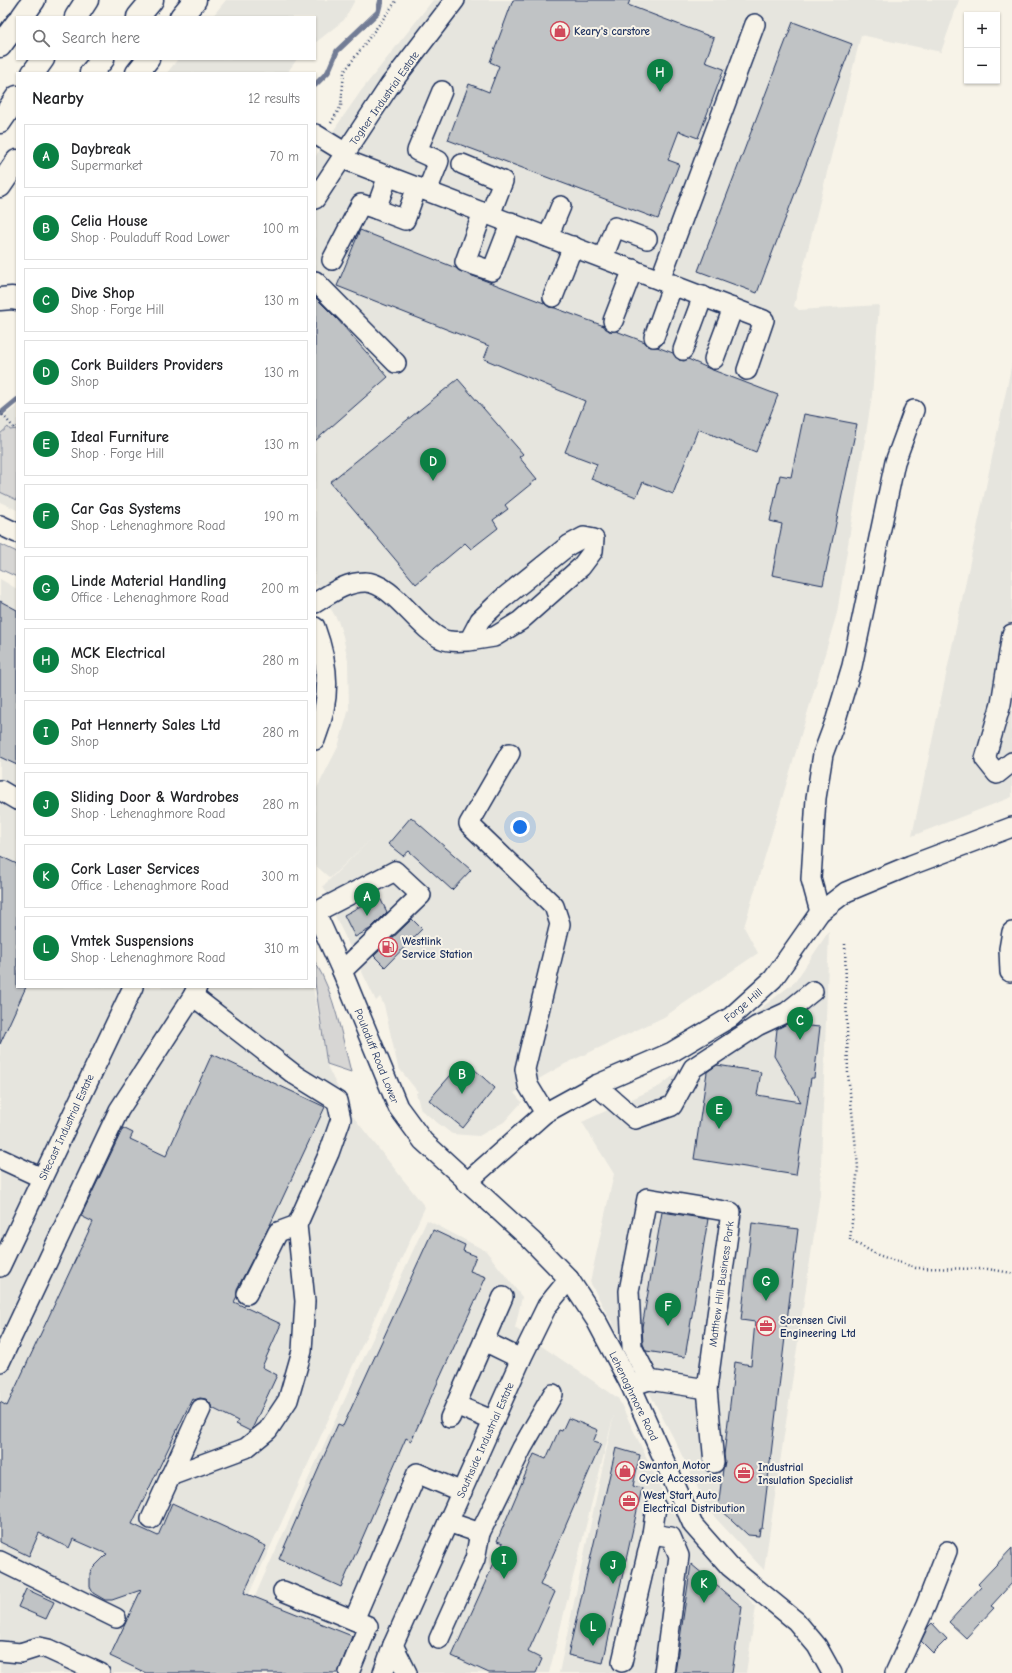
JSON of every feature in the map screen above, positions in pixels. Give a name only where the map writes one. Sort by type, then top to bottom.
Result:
[{"type":"highway","points":[[23,16],[34,0]]},
{"type":"highway","points":[[77,16],[88,0]]},
{"type":"highway","points":[[124,16],[135,0]]},
{"type":"highway","points":[[139,16],[152,0]]},
{"type":"highway","points":[[182,16],[195,0]]},
{"type":"highway","points":[[0,46],[16,24]]},
{"type":"highway","points":[[34,72],[42,60]]},
{"type":"highway","points":[[83,72],[91,60]]},
{"type":"highway","points":[[92,72],[102,60]]},
{"type":"highway","points":[[138,72],[147,60]]},
{"type":"highway","points":[[0,122],[16,98]]},
{"type":"highway","points":[[0,186],[15,163]]},
{"type":"highway","points":[[0,299],[16,299]]},
{"type":"street","name":"Togher Industrial Estate","points":[[316,198],[390,85],[456,0]]},
{"type":"street","points":[[654,337],[666,282],[755,24]]},
{"type":"street","points":[[332,260],[360,204],[405,220],[439,161],[417,151],[442,91]]},
{"type":"street","points":[[318,136],[344,156],[388,176],[764,320],[747,370]]},
{"type":"street","points":[[462,164],[503,182],[465,262],[492,271],[511,222]]},
{"type":"street","points":[[376,209],[388,176]]},
{"type":"street","points":[[548,237],[561,206]]},
{"type":"street","points":[[603,258],[615,227],[647,239]]},
{"type":"street","points":[[553,297],[573,246]]},
{"type":"street","points":[[614,321],[633,269]]},
{"type":"street","points":[[316,282],[396,363]]},
{"type":"street","points":[[683,350],[703,296]]},
{"type":"street","points":[[714,359],[733,308]]},
{"type":"street","points":[[820,912],[810,879],[816,798],[823,754],[836,719],[852,666],[895,462],[914,410]]},
{"type":"street","points":[[0,525],[16,533]]},
{"type":"street","points":[[316,602],[346,586],[355,583],[374,582],[434,634],[443,639],[453,642],[469,641],[494,637],[520,621],[581,567],[593,551],[594,539],[584,537],[569,545],[502,599],[480,620],[469,641]]},
{"type":"street","points":[[316,630],[325,660],[327,684],[326,704],[322,722],[316,737]]},
{"type":"street","points":[[1012,634],[1001,704],[985,758],[998,774],[1012,762]]},
{"type":"street","points":[[510,753],[469,824],[554,906],[560,924],[525,1069],[528,1085],[545,1113]]},
{"type":"street","points":[[0,790],[16,799]]},
{"type":"street","name":"Forge Hill","points":[[466,1182],[545,1113],[596,1085],[672,1052],[732,1017],[773,979],[820,912],[846,892],[910,865],[1012,826]]},
{"type":"street","points":[[316,910],[394,871],[421,895],[342,971]]},
{"type":"street","name":"Pouladuff Road Lower","points":[[316,913],[342,971],[398,1107],[423,1141],[466,1182]]},
{"type":"street","points":[[1010,972],[1009,949],[1012,932]]},
{"type":"street","name":"Sitecast Industrial Estate","points":[[2,1255],[42,1178],[133,988]]},
{"type":"street","points":[[596,1085],[635,1119],[672,1106],[693,1068],[757,1026],[787,1012],[813,991]]},
{"type":"street","points":[[0,1362],[119,1110],[195,992],[295,1075],[337,1101],[341,1118],[329,1153],[297,1225],[306,1300],[302,1351],[288,1400],[268,1430],[246,1448],[170,1476]]},
{"type":"street","points":[[1,1159],[42,1178]]},
{"type":"street","name":"Lehenaghmore Road","points":[[466,1182],[531,1240],[568,1279],[640,1383],[693,1525],[730,1567],[796,1621],[817,1646],[832,1673]]},
{"type":"street","name":"Matthew Hill Business Park","points":[[640,1383],[632,1347],[629,1291],[647,1198],[731,1212],[707,1389],[714,1463]]},
{"type":"street","points":[[247,1294],[278,1232],[297,1225]]},
{"type":"street","name":"Southside Industrial Estate","points":[[383,1673],[393,1645],[521,1358],[547,1306],[568,1279]]},
{"type":"street","points":[[494,1421],[453,1412],[503,1297]]},
{"type":"street","points":[[484,1341],[521,1358]]},
{"type":"street","points":[[640,1383],[707,1389]]},
{"type":"street","points":[[439,1639],[476,1559],[480,1533],[522,1448],[553,1394]]},
{"type":"street","points":[[151,1518],[201,1409]]},
{"type":"street","points":[[354,1620],[417,1473],[462,1492]]},
{"type":"street","points":[[622,1662],[652,1534],[656,1506]]},
{"type":"street","points":[[448,1522],[480,1533]]},
{"type":"street","points":[[652,1534],[672,1537],[693,1525]]},
{"type":"street","points":[[664,1673],[679,1556],[672,1537]]},
{"type":"street","points":[[895,1673],[926,1605],[947,1552]]},
{"type":"street","points":[[0,1561],[116,1618]]},
{"type":"street","points":[[283,1591],[368,1626],[349,1673]]},
{"type":"street","points":[[393,1645],[407,1673]]},
{"type":"street","points":[[0,1651],[20,1653],[39,1647],[48,1649],[100,1673]]},
{"type":"path","points":[[318,136],[341,106],[344,72],[397,0]]},
{"type":"path","points":[[0,412],[14,428],[16,428]]},
{"type":"path","points":[[845,944],[848,1074],[858,1167],[850,1240],[878,1255],[916,1268],[988,1269],[1012,1273]]},
{"type":"shaded area","points":[[226,0],[355,0],[344,20],[316,42],[316,16],[213,16]]},
{"type":"shaded area","points":[[433,0],[959,0],[941,52],[861,35],[794,306],[799,310],[879,305],[872,396],[837,613],[744,927],[758,953],[664,1017],[565,1064],[514,1093],[522,1102],[504,1122],[479,1136],[452,1134],[421,1110],[416,1093],[418,1092],[398,1067],[384,1005],[380,997],[376,1001],[326,897],[328,895],[323,886],[372,838],[330,878],[316,866],[316,790],[338,747],[349,709],[348,661],[343,636],[338,621],[316,584],[316,156],[361,91]]},
{"type":"shaded area","points":[[177,60],[296,60],[288,72],[168,72]]},
{"type":"shaded area","points":[[1012,363],[1012,797],[912,836]]},
{"type":"shaded area","points":[[16,407],[16,510],[0,502],[0,419]]},
{"type":"shaded area","points":[[8,427],[10,430],[16,429],[16,500],[0,492],[0,434]]},
{"type":"shaded area","points":[[0,544],[16,552],[16,577],[0,569]]},
{"type":"shaded area","points":[[0,579],[16,588],[16,988],[313,988],[328,1068],[351,1114],[425,1207],[213,1673],[0,1673]]},
{"type":"shaded area","points":[[829,931],[820,1194],[764,1570],[709,1511],[673,1437],[590,1282],[614,1174],[582,1122],[660,1086],[795,982]]},
{"type":"shaded area","points":[[316,964],[322,974],[332,1001],[351,1072],[327,1064],[316,988]]},
{"type":"shaded area","points":[[427,1220],[486,1251],[522,1297],[515,1328],[618,1398],[673,1513],[756,1607],[746,1673],[559,1673],[614,1414],[549,1673],[222,1673],[263,1578]]},
{"type":"building","points":[[513,0],[630,0],[628,5],[714,38],[705,62],[724,69],[698,138],[679,131],[668,160],[679,164],[658,219],[448,140],[469,84],[489,92],[499,66],[490,62]]},
{"type":"building","points":[[793,22],[852,44],[757,293],[698,271]]},
{"type":"building","points":[[360,230],[456,268],[462,272],[544,303],[549,307],[604,326],[609,331],[616,331],[645,342],[650,347],[657,347],[673,353],[679,360],[684,361],[688,359],[778,395],[756,452],[698,429],[673,494],[643,482],[636,497],[591,479],[597,464],[565,452],[585,401],[484,359],[489,346],[337,286]]},
{"type":"building","points":[[316,298],[338,320],[388,377],[316,440]]},
{"type":"building","points":[[458,379],[523,454],[519,457],[537,479],[505,505],[508,509],[493,520],[498,528],[471,549],[465,543],[416,584],[330,482]]},
{"type":"building","points":[[804,414],[857,424],[823,585],[772,575],[782,524],[770,521],[780,475],[791,477]]},
{"type":"building","points":[[0,601],[16,609],[16,765],[0,757]]},
{"type":"building","points":[[411,817],[471,870],[452,890],[409,851],[403,856],[388,844]]},
{"type":"building","points":[[0,856],[16,864],[16,988],[26,988],[0,1044]]},
{"type":"building","points":[[379,896],[387,912],[370,929],[355,937],[344,915]]},
{"type":"building","points":[[412,919],[422,929],[385,967],[374,956]]},
{"type":"building","points":[[787,1024],[820,1027],[814,1078],[811,1078],[796,1175],[694,1159],[707,1072],[717,1065],[761,1072],[757,1095],[801,1102],[774,1056],[777,1029]]},
{"type":"building","points":[[212,1054],[325,1107],[270,1225],[237,1289],[237,1296],[234,1302],[281,1324],[262,1367],[277,1375],[250,1431],[236,1424],[238,1421],[212,1408],[206,1399],[192,1399],[132,1524],[158,1536],[172,1503],[266,1546],[244,1593],[352,1636],[338,1673],[146,1673],[110,1656],[141,1590],[112,1600],[105,1600],[93,1593],[90,1587],[90,1573],[107,1554],[73,1539],[69,1548],[39,1533],[29,1556],[0,1542],[0,1402],[7,1406],[93,1222],[81,1216],[123,1128],[133,1133],[130,1139],[166,1156]]},
{"type":"building","points":[[464,1060],[495,1088],[463,1128],[429,1100]]},
{"type":"building","points":[[662,1212],[708,1219],[685,1357],[646,1351],[643,1344],[642,1327]]},
{"type":"building","points":[[752,1223],[798,1229],[762,1529],[760,1529],[759,1536],[748,1535],[718,1507],[725,1462],[724,1455],[735,1362],[751,1365],[755,1322],[741,1320]]},
{"type":"building","points":[[433,1230],[465,1245],[463,1251],[476,1256],[470,1271],[486,1277],[411,1441],[406,1438],[341,1587],[279,1559],[338,1424],[343,1426]]},
{"type":"building","points":[[568,1418],[598,1430],[593,1442],[601,1444],[540,1585],[555,1592],[528,1652],[542,1659],[536,1673],[489,1673],[452,1656],[503,1543],[497,1541],[534,1454],[546,1459],[559,1430],[562,1431]]},
{"type":"building","points":[[616,1448],[640,1455],[633,1486],[642,1488],[603,1663],[568,1655]]},
{"type":"building","points":[[1012,1548],[1012,1583],[991,1606],[994,1608],[966,1638],[949,1622],[981,1587],[978,1584]]},
{"type":"building","points":[[691,1564],[742,1607],[732,1673],[675,1673]]},
{"type":"building","points":[[26,1589],[54,1602],[46,1619],[18,1607]]},
{"type":"building","points":[[932,1623],[947,1639],[933,1653],[921,1641],[928,1627]]},
{"type":"waterway","points":[[316,84],[328,72],[337,51],[378,12],[381,0]]},
{"type":"waterway","points":[[0,414],[16,401]]},
{"type":"place","name":"Keary's carstore","points":[[560,31]]},
{"type":"place","name":"MCK Electrical","points":[[660,92]]},
{"type":"place","name":"Cork Builders Providers","points":[[433,481]]},
{"type":"place","name":"Daybreak","points":[[367,916]]},
{"type":"place","name":"Westlink Service Station","points":[[388,947]]},
{"type":"place","name":"Dive Shop","points":[[800,1040]]},
{"type":"place","name":"Celia House","points":[[462,1094]]},
{"type":"place","name":"Ideal Furniture","points":[[719,1129]]},
{"type":"place","name":"Linde Material Handling","points":[[766,1301]]},
{"type":"place","name":"Car Gas Systems","points":[[668,1326]]},
{"type":"place","name":"Sorensen Civil Engineering Ltd","points":[[766,1326]]},
{"type":"place","name":"Swanton Motor Cycle Accessories","points":[[625,1471]]},
{"type":"place","name":"Industrial Insulation Specialist","points":[[744,1473]]},
{"type":"place","name":"West Start Auto Electrical Distribution","points":[[629,1501]]},
{"type":"place","name":"Pat Hennerty Sales Ltd","points":[[504,1579]]},
{"type":"place","name":"Sliding Door & Wardrobes","points":[[613,1584]]},
{"type":"place","name":"Cork Laser Services","points":[[704,1603]]},
{"type":"place","name":"Vmtek Suspensions","points":[[593,1646]]}]
